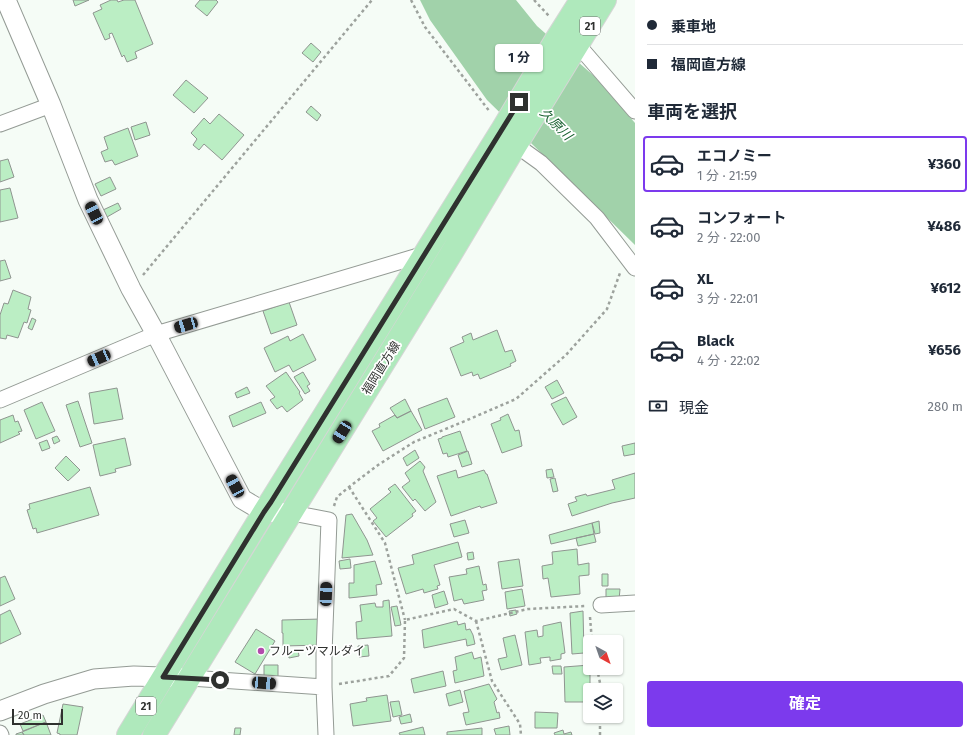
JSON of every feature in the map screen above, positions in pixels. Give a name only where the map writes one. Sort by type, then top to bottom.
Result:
[{"type":"main road","name":"福岡直方線","points":[[569,45],[581,0]]},
{"type":"main road","name":"福岡直方線","points":[[154,735],[449,257],[513,137],[569,45],[606,0]]},
{"type":"main road","name":"福岡直方線","points":[[128,735],[264,512],[425,254],[513,137]]},
{"type":"street","points":[[6,0],[51,105],[88,200],[131,289],[242,499],[264,512],[292,513],[329,520],[324,654],[326,735]]},
{"type":"street","points":[[569,45],[635,111]]},
{"type":"street","points":[[0,124],[51,105]]},
{"type":"street","points":[[513,137],[597,218],[635,268]]},
{"type":"street","points":[[0,400],[156,334],[425,254]]},
{"type":"street","points":[[595,605],[635,603]]},
{"type":"street","points":[[0,711],[44,694],[94,679],[134,676],[190,678],[324,687]]},
{"type":"path","points":[[131,289],[372,0]]},
{"type":"path","points":[[411,0],[425,27],[513,137]]},
{"type":"path","points":[[329,520],[337,497],[378,465],[414,442],[466,421],[516,398],[566,355],[607,309],[626,256]]},
{"type":"path","points":[[324,687],[389,676],[404,658],[405,620],[385,543],[349,487]]},
{"type":"path","points":[[476,622],[528,609],[595,605],[593,635]]},
{"type":"path","points":[[405,620],[454,608],[476,622],[492,681],[520,724],[521,735]]},
{"type":"path","points":[[600,723],[600,735]]},
{"type":"water","name":"久原川","points":[[420,0],[516,0],[537,26],[594,76],[635,123],[635,245],[487,100],[430,20]]},
{"type":"building","points":[[73,0],[89,0],[75,6]]},
{"type":"building","points":[[111,0],[117,0],[118,2],[124,0],[135,0],[153,44],[135,52],[137,58],[127,62],[124,55],[122,57],[112,33],[109,34],[110,38],[105,40],[93,13],[102,9],[100,5]]},
{"type":"building","points":[[200,0],[216,0],[218,2],[207,16],[195,6]]},
{"type":"building","points":[[311,43],[321,52],[313,62],[302,53]]},
{"type":"building","points":[[186,80],[208,98],[194,113],[173,95]]},
{"type":"building","points":[[311,106],[321,115],[317,121],[306,112]]},
{"type":"building","points":[[219,114],[244,135],[222,160],[204,144],[199,150],[193,145],[197,139],[191,133],[204,118],[210,124]]},
{"type":"building","points":[[146,122],[150,135],[135,140],[131,127]]},
{"type":"building","points":[[128,128],[138,156],[115,165],[112,160],[105,162],[101,152],[108,149],[104,137]]},
{"type":"building","points":[[8,159],[14,177],[0,182],[0,161]]},
{"type":"building","points":[[110,177],[116,189],[101,196],[95,184]]},
{"type":"building","points":[[10,188],[18,218],[0,222],[0,190]]},
{"type":"building","points":[[118,203],[121,209],[107,217],[103,210]]},
{"type":"building","points":[[5,260],[11,278],[0,281],[0,261]]},
{"type":"building","points":[[13,290],[31,297],[28,309],[31,310],[27,323],[24,322],[18,338],[7,335],[6,339],[0,338],[0,315],[4,303],[8,304]]},
{"type":"building","points":[[289,302],[297,325],[271,334],[263,311]]},
{"type":"building","points":[[32,318],[36,320],[32,330],[28,328]]},
{"type":"building","points":[[497,330],[505,352],[512,350],[516,361],[510,364],[511,366],[480,379],[478,374],[473,376],[472,372],[461,376],[450,348],[464,342],[462,337],[471,333],[473,340]]},
{"type":"building","points":[[303,334],[316,360],[293,372],[289,365],[275,372],[264,348],[288,336],[290,341]]},
{"type":"building","points":[[286,372],[300,392],[299,393],[303,400],[287,412],[282,406],[277,409],[270,400],[275,397],[266,386]]},
{"type":"building","points":[[303,372],[310,384],[307,386],[310,391],[305,394],[294,377]]},
{"type":"building","points":[[557,380],[564,393],[552,399],[545,387]]},
{"type":"building","points":[[247,387],[250,393],[237,398],[235,393]]},
{"type":"building","points":[[117,388],[123,419],[94,424],[89,393]]},
{"type":"building","points":[[566,397],[577,417],[563,425],[551,404]]},
{"type":"building","points":[[447,398],[455,417],[425,429],[418,409]]},
{"type":"building","points":[[405,399],[411,411],[397,418],[390,408]]},
{"type":"building","points":[[78,401],[92,443],[80,447],[66,405]]},
{"type":"building","points":[[42,402],[55,431],[36,439],[24,410]]},
{"type":"building","points":[[261,402],[266,413],[233,427],[229,416]]},
{"type":"building","points":[[411,411],[422,430],[383,451],[372,431],[380,427],[379,424],[395,415],[397,418]]},
{"type":"building","points":[[508,414],[515,431],[519,430],[522,446],[502,453],[491,424],[501,420],[500,418]]},
{"type":"building","points":[[13,415],[15,422],[18,421],[22,431],[18,432],[20,434],[0,443],[0,420]]},
{"type":"building","points":[[460,431],[467,451],[448,457],[447,453],[443,454],[438,439]]},
{"type":"building","points":[[57,436],[60,441],[54,444],[52,438]]},
{"type":"building","points":[[125,438],[131,465],[115,469],[116,472],[100,476],[93,445]]},
{"type":"building","points":[[47,440],[50,448],[42,451],[39,443]]},
{"type":"building","points":[[635,443],[635,454],[624,456],[622,446]]},
{"type":"building","points":[[415,450],[419,458],[407,466],[403,458]]},
{"type":"building","points":[[468,451],[472,464],[462,467],[458,455]]},
{"type":"building","points":[[66,456],[80,470],[68,481],[55,468]]},
{"type":"building","points":[[420,461],[425,467],[423,471],[436,502],[425,511],[415,499],[413,501],[402,487],[410,481],[405,473]]},
{"type":"building","points":[[552,469],[554,477],[547,478],[546,470]]},
{"type":"building","points":[[456,470],[458,478],[484,470],[487,474],[497,503],[481,508],[480,506],[451,516],[437,476]]},
{"type":"building","points":[[635,473],[635,498],[612,503],[572,516],[568,504],[577,501],[575,497],[586,494],[587,496],[615,489],[612,480]]},
{"type":"building","points":[[555,478],[558,491],[553,492],[550,479]]},
{"type":"building","points":[[395,484],[416,511],[412,514],[413,516],[386,537],[373,521],[377,518],[370,509],[391,492],[388,489]]},
{"type":"building","points":[[90,487],[99,515],[37,533],[36,528],[33,529],[27,510],[30,509],[29,504]]},
{"type":"building","points":[[352,514],[367,540],[373,555],[342,558],[346,515]]},
{"type":"building","points":[[465,520],[469,533],[454,537],[450,524]]},
{"type":"building","points":[[599,521],[600,533],[595,534],[592,523]]},
{"type":"building","points":[[592,523],[594,534],[551,544],[549,535]]},
{"type":"building","points":[[594,534],[596,542],[578,546],[576,538]]},
{"type":"building","points":[[458,542],[462,557],[434,565],[440,585],[437,586],[438,589],[424,593],[423,589],[406,594],[398,568],[414,564],[412,555]]},
{"type":"building","points":[[577,549],[578,565],[589,563],[589,575],[579,576],[580,594],[551,597],[548,578],[543,579],[542,566],[553,564],[552,552]]},
{"type":"building","points":[[473,552],[474,559],[468,560],[467,553]]},
{"type":"building","points":[[350,559],[351,568],[340,569],[339,561]]},
{"type":"building","points":[[519,559],[523,586],[502,589],[498,562]]},
{"type":"building","points":[[375,561],[382,584],[376,585],[377,595],[349,598],[349,583],[354,583],[354,565]]},
{"type":"building","points":[[479,566],[483,585],[486,584],[487,590],[482,591],[484,600],[464,604],[462,599],[454,601],[449,577],[467,574],[466,569]]},
{"type":"building","points":[[602,574],[608,574],[608,586],[602,586]]},
{"type":"building","points":[[5,576],[15,599],[0,606],[0,578]]},
{"type":"building","points":[[522,589],[525,606],[507,609],[505,592]]},
{"type":"building","points":[[606,589],[620,589],[619,600],[606,597]]},
{"type":"building","points":[[444,591],[448,604],[435,608],[432,595]]},
{"type":"building","points":[[389,600],[392,636],[357,639],[356,622],[362,621],[360,605],[375,603],[376,607],[383,607],[383,601]]},
{"type":"building","points":[[397,606],[401,625],[395,626],[391,607]]},
{"type":"building","points":[[10,610],[21,634],[0,644],[0,615]]},
{"type":"building","points":[[516,610],[517,614],[510,616],[509,611]]},
{"type":"building","points":[[583,611],[583,653],[572,654],[570,613]]},
{"type":"building","points":[[322,619],[323,645],[283,646],[282,620]]},
{"type":"building","points":[[457,621],[458,625],[465,623],[466,630],[470,629],[475,644],[467,646],[466,639],[424,648],[422,630]]},
{"type":"building","points":[[561,622],[565,653],[561,654],[561,659],[550,661],[550,657],[540,658],[541,663],[529,665],[525,632],[537,630],[538,637],[543,636],[543,626]]},
{"type":"building","points":[[256,629],[275,641],[255,674],[235,662]]},
{"type":"building","points":[[515,635],[522,665],[501,670],[498,659],[507,657],[503,638]]},
{"type":"building","points":[[368,645],[369,656],[359,657],[358,646]]},
{"type":"building","points":[[298,650],[299,656],[289,658],[288,652]]},
{"type":"building","points":[[472,652],[474,659],[481,657],[484,676],[455,683],[453,671],[457,670],[455,657]]},
{"type":"building","points":[[264,665],[278,665],[278,677],[264,677]]},
{"type":"building","points":[[552,666],[561,666],[562,674],[553,674]]},
{"type":"building","points":[[583,666],[583,675],[590,675],[590,683],[583,683],[583,702],[565,702],[564,667]]},
{"type":"building","points":[[443,671],[446,686],[414,693],[411,679]]},
{"type":"building","points":[[489,684],[497,699],[494,702],[500,718],[466,725],[463,713],[469,712],[464,691]]},
{"type":"building","points":[[460,690],[463,702],[449,706],[446,694]]},
{"type":"building","points":[[387,695],[391,721],[353,726],[350,704],[367,701],[366,698]]},
{"type":"building","points":[[399,701],[402,715],[393,717],[390,702]]},
{"type":"building","points":[[63,704],[83,707],[77,735],[60,735],[57,733]]},
{"type":"building","points":[[535,712],[558,713],[557,728],[535,728]]},
{"type":"building","points":[[410,714],[412,722],[401,724],[399,717]]},
{"type":"building","points":[[43,715],[46,722],[23,731],[20,724]]},
{"type":"building","points":[[46,722],[51,735],[24,735],[22,732]]},
{"type":"building","points":[[509,726],[510,735],[496,735],[494,729]]},
{"type":"building","points":[[423,727],[425,735],[400,735],[399,733]]},
{"type":"building","points":[[235,728],[241,728],[240,735],[234,735]]},
{"type":"building","points":[[482,728],[482,735],[447,735],[447,732]]},
{"type":"building","points":[[563,730],[564,734],[571,732],[572,735],[555,735],[554,733]]},
{"type":"building","points":[[22,732],[24,735],[16,735],[16,734]]},
{"type":"place","name":"フルーツマルダイ","points":[[261,651]]},
{"type":"route","points":[[220,680],[163,677],[519,102]]}]
